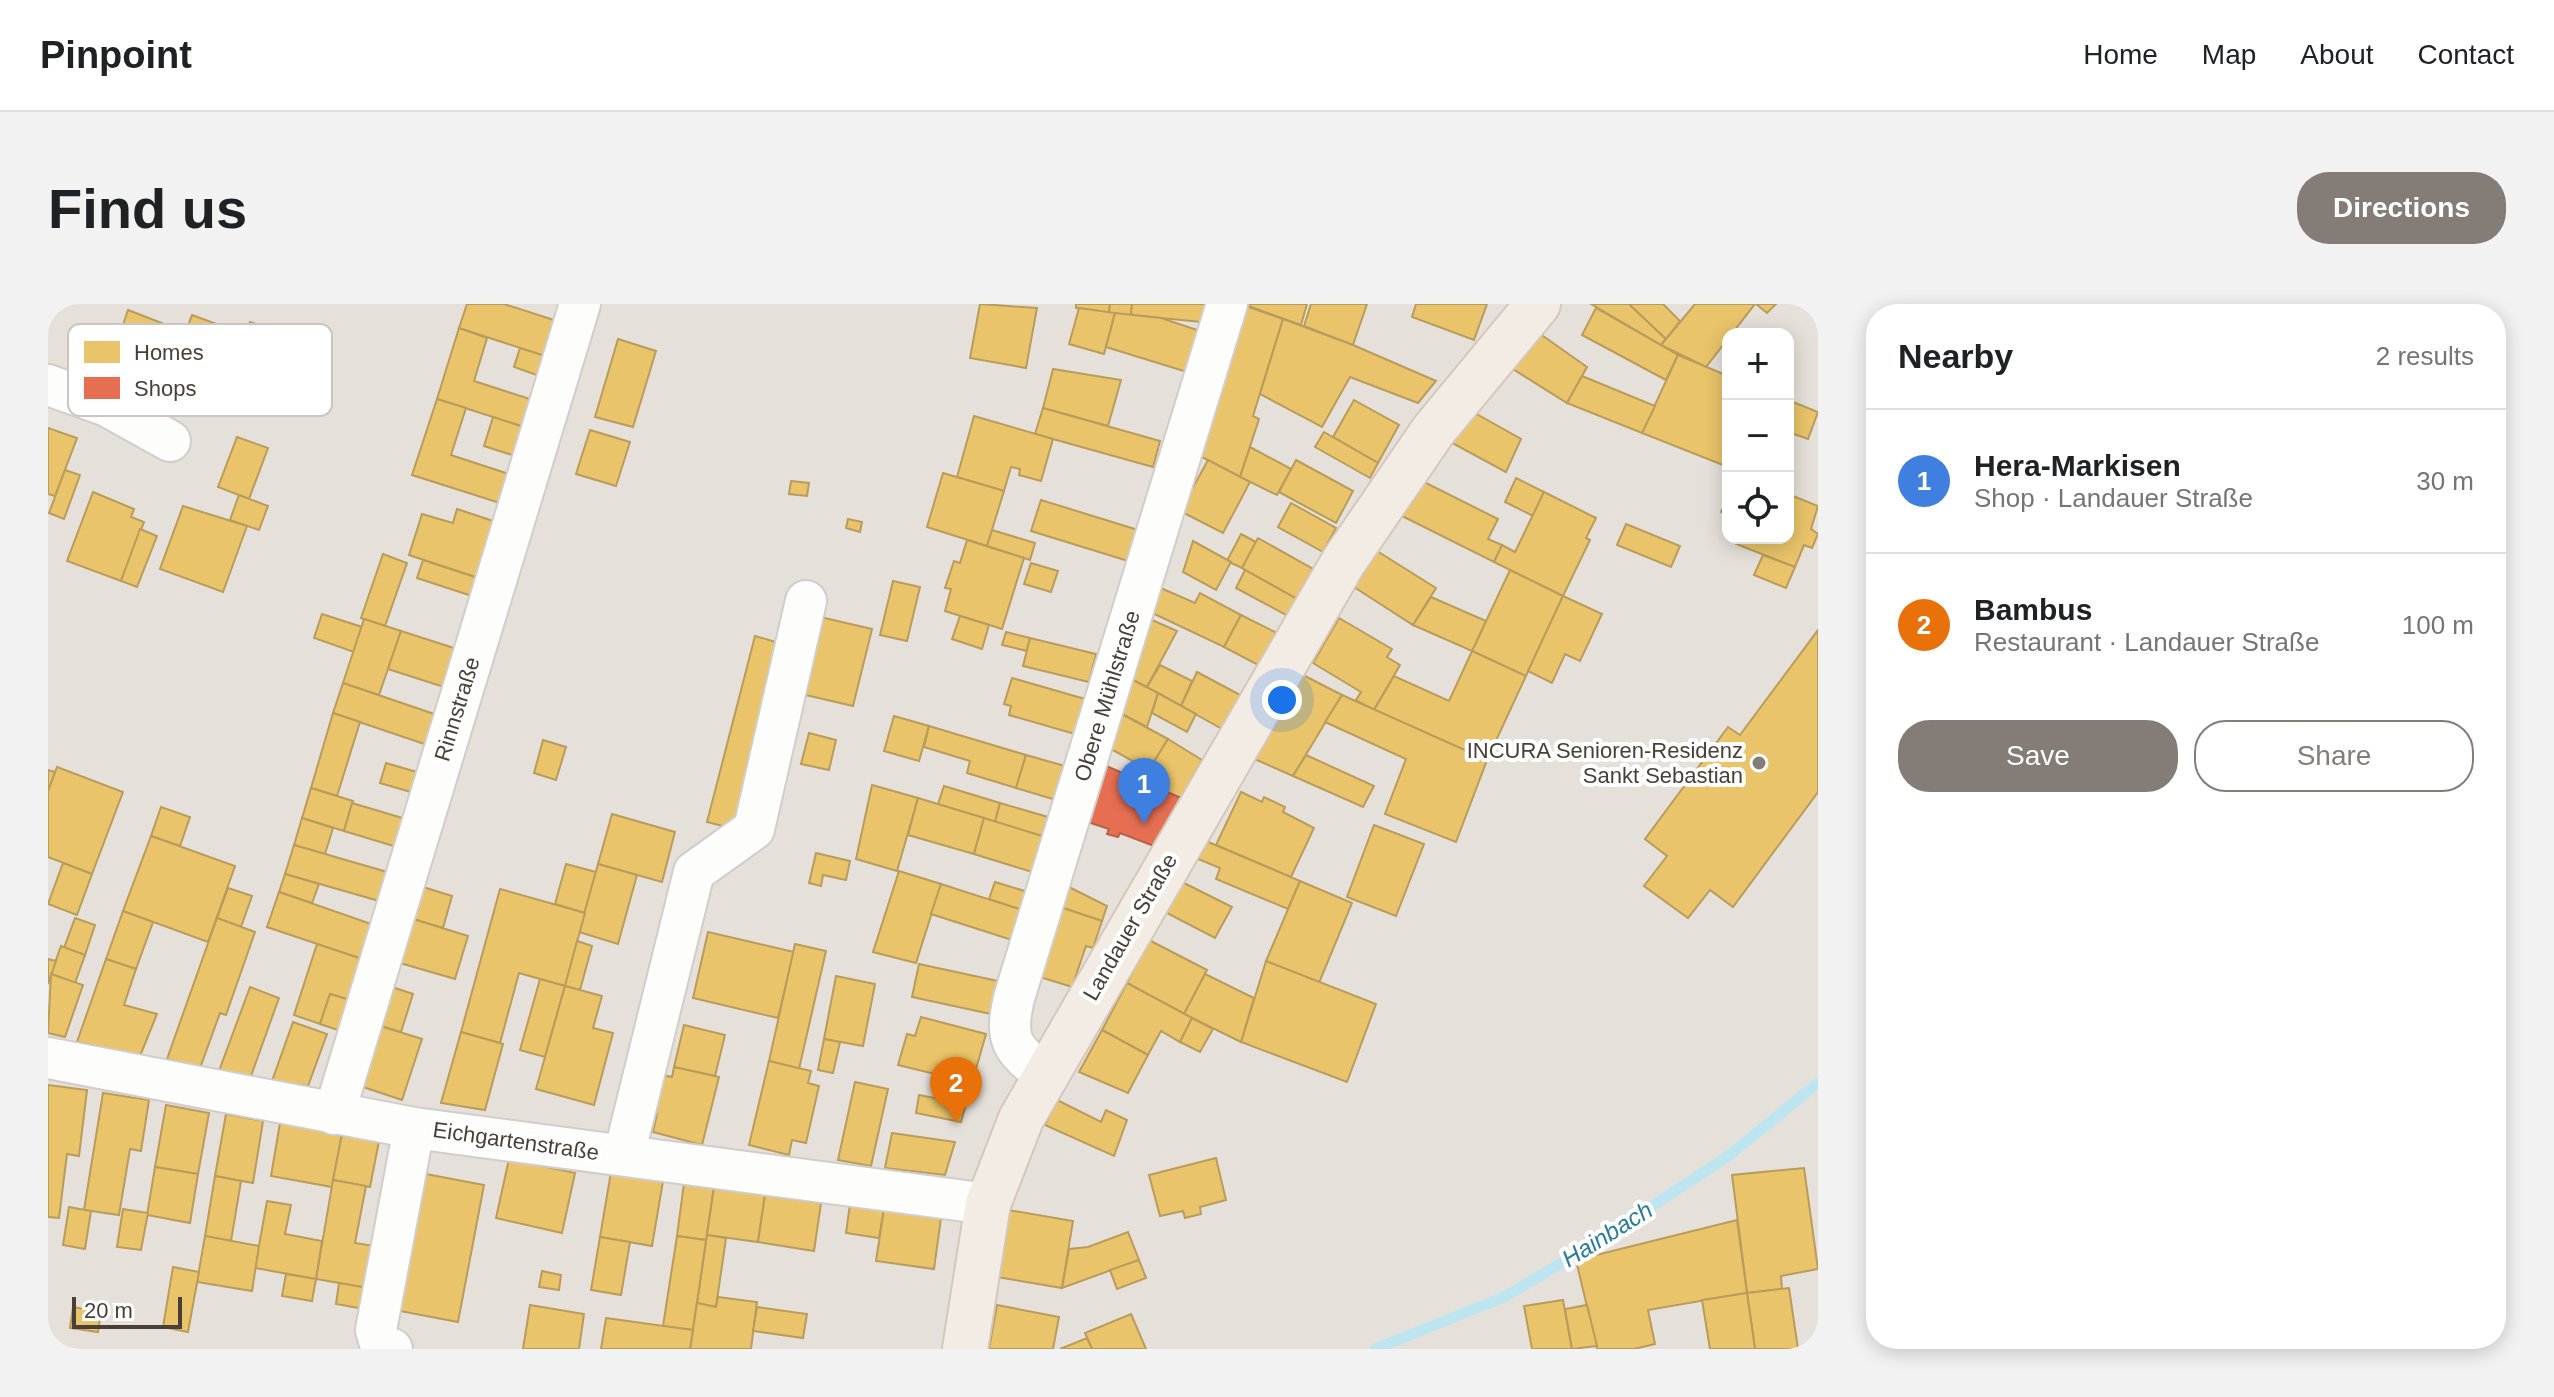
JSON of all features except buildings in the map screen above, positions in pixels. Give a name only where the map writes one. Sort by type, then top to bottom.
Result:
[{"type":"main road","name":"Landauer Straße","points":[[965,1349],[988,1204],[1021,1119],[1045,1075],[1344,561],[1433,431],[1538,304]]},
{"type":"street","name":"Rinnstraße","points":[[334,1114],[580,304]]},
{"type":"street","name":"Obere Mühlstraße","points":[[1045,1075],[1013,1047],[1009,1033],[1014,998],[1227,304]]},
{"type":"street","points":[[48,385],[68,392]]},
{"type":"street","points":[[125,416],[170,441]]},
{"type":"street","points":[[624,1155],[694,872],[754,829],[806,601]]},
{"type":"street","name":"Eichgartenstraße","points":[[48,1058],[414,1128],[988,1204]]},
{"type":"street","points":[[392,1349],[380,1344],[376,1330],[414,1128]]},
{"type":"shaded area","points":[[48,304],[1818,304],[1818,1349],[48,1349]]},
{"type":"waterway","name":"Hainbach","points":[[1375,1349],[1504,1297],[1591,1246],[1727,1157],[1818,1083]]},
{"type":"place","name":"INCURA Senioren-Residenz Sankt Sebastian","points":[[1759,763]]},
{"type":"place","name":"Hera-Markisen","points":[[1144,824]]},
{"type":"place","name":"Bambus","points":[[956,1123]]}]
